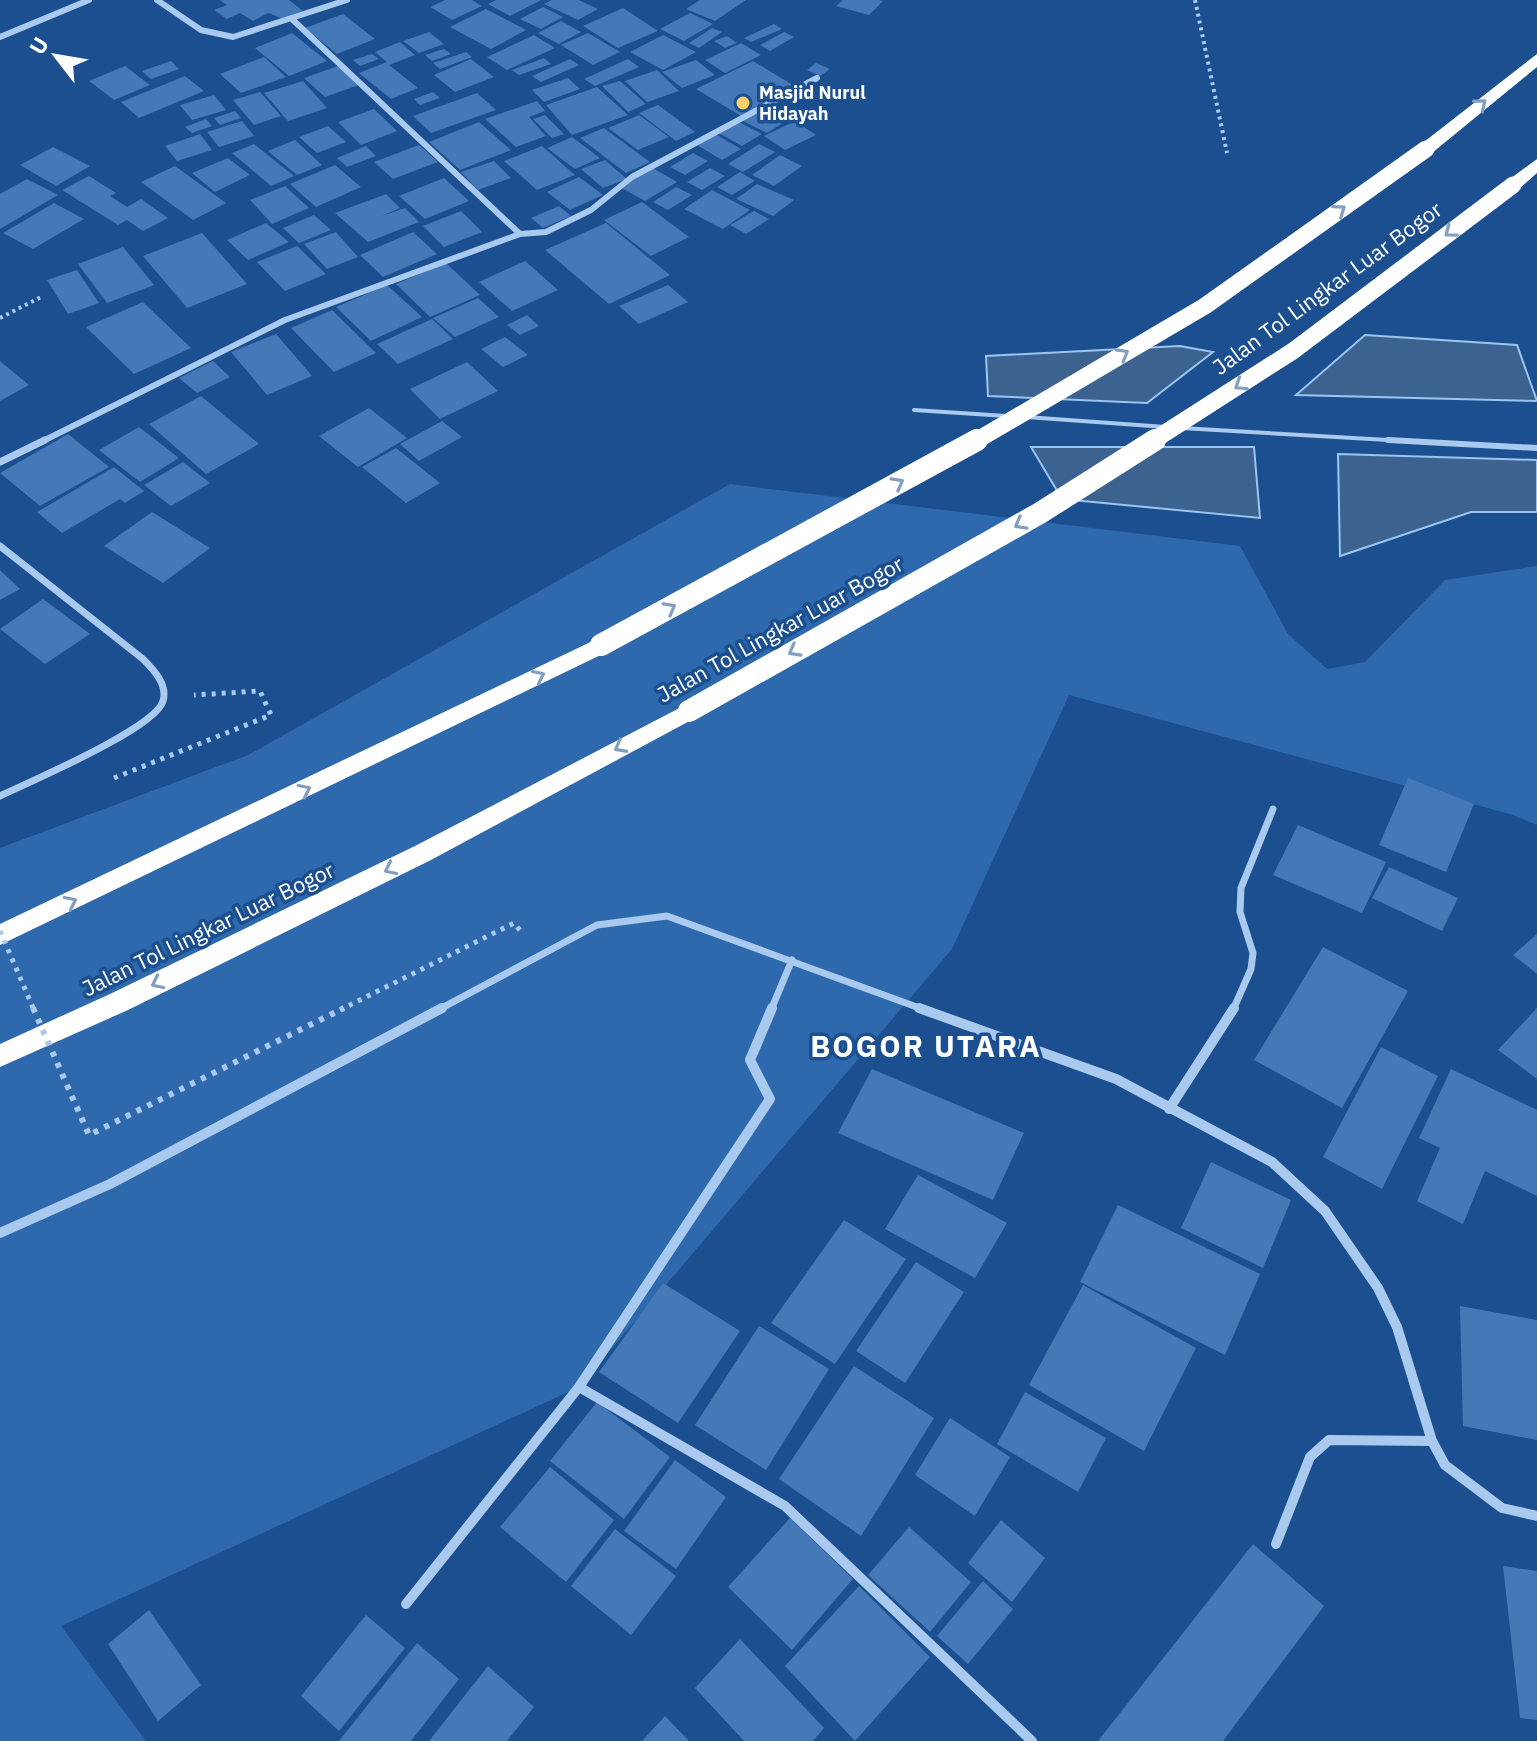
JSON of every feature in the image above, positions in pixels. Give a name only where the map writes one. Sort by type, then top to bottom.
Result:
[{"type":"highway","points":[[0,933],[601,645],[963,448],[1205,306],[1426,149],[1537,59]]},
{"type":"highway","name":"Jalan Tol Lingkar Luar Bogor","points":[[0,1056],[119,1002],[423,853],[689,711],[1040,513],[1293,351],[1537,164]]},
{"type":"street","points":[[0,37],[89,0]]},
{"type":"street","points":[[157,0],[201,30],[233,37],[347,0]]},
{"type":"street","points":[[293,20],[520,234]]},
{"type":"street","points":[[0,462],[285,320],[520,234],[546,232],[591,210],[632,177],[817,78]]},
{"type":"street","points":[[0,546],[143,659],[154,670],[165,696],[161,710],[135,727],[0,796]]},
{"type":"street","points":[[1169,1109],[1209,1050],[1249,975],[1254,952],[1239,912],[1239,893],[1273,809]]},
{"type":"street","points":[[0,1233],[110,1184],[597,925],[667,916],[1116,1079],[1272,1162],[1325,1211],[1385,1301],[1397,1327],[1432,1441],[1445,1465],[1502,1508],[1537,1516]]},
{"type":"street","points":[[406,1604],[579,1387],[770,1099],[750,1060],[792,960]]},
{"type":"street","points":[[579,1387],[785,1506],[1032,1741]]},
{"type":"street","points":[[1276,1544],[1310,1457],[1329,1440],[1432,1441]]},
{"type":"lane","points":[[914,410],[1537,448]]},
{"type":"path","points":[[1195,0],[1227,153]]},
{"type":"path","points":[[0,318],[43,296]]},
{"type":"path","points":[[100,784],[271,715],[260,691],[165,696]]},
{"type":"path","points":[[0,933],[89,1135],[456,952]]},
{"type":"shaded area","points":[[1365,335],[1517,345],[1537,401],[1296,395]]},
{"type":"shaded area","points":[[1180,346],[1213,352],[1147,403],[988,396],[986,356]]},
{"type":"shaded area","points":[[1031,447],[1254,447],[1260,518],[1062,499]]},
{"type":"shaded area","points":[[1338,454],[1537,460],[1537,512],[1471,512],[1340,556]]},
{"type":"shaded area","points":[[730,484],[1240,546],[1288,634],[1327,669],[1365,662],[1445,580],[1537,566],[1537,825],[1510,814],[1069,695],[952,949],[579,1387],[61,1626],[146,1741],[0,1741],[0,848],[248,755]]},
{"type":"building","points":[[220,0],[289,0],[303,11],[281,18],[268,13],[253,21],[240,13],[227,19],[214,10],[227,5]]},
{"type":"building","points":[[445,0],[472,0],[482,6],[452,20],[430,7]]},
{"type":"building","points":[[496,0],[541,0],[510,16],[488,4]]},
{"type":"building","points":[[552,0],[579,0],[598,9],[578,20],[544,4]]},
{"type":"building","points":[[700,0],[746,0],[715,21],[686,9]]},
{"type":"building","points":[[843,0],[883,1],[869,15],[836,6]]},
{"type":"building","points":[[543,7],[563,17],[541,29],[520,19]]},
{"type":"building","points":[[623,8],[658,31],[618,48],[583,26]]},
{"type":"building","points":[[486,9],[526,30],[491,49],[450,27]]},
{"type":"building","points":[[690,13],[713,24],[684,41],[660,29]]},
{"type":"building","points":[[343,14],[375,39],[337,54],[305,28]]},
{"type":"building","points":[[561,21],[581,32],[559,44],[538,33]]},
{"type":"building","points":[[774,24],[782,29],[751,42],[744,38]]},
{"type":"building","points":[[712,28],[722,32],[699,48],[689,43]]},
{"type":"building","points":[[429,32],[444,44],[419,53],[403,41]]},
{"type":"building","points":[[784,32],[794,37],[770,51],[760,45]]},
{"type":"building","points":[[292,33],[327,61],[289,76],[255,48]]},
{"type":"building","points":[[588,33],[620,52],[593,65],[561,45]]},
{"type":"building","points":[[534,35],[555,48],[507,70],[487,57]]},
{"type":"building","points":[[663,35],[696,52],[663,70],[630,52]]},
{"type":"building","points":[[727,36],[737,43],[725,48],[714,41]]},
{"type":"building","points":[[400,42],[415,55],[389,65],[418,88],[391,99],[359,73],[387,62],[375,52]]},
{"type":"building","points":[[741,43],[761,55],[725,73],[705,60]]},
{"type":"building","points":[[444,49],[451,54],[432,61],[425,55]]},
{"type":"building","points":[[466,52],[472,57],[440,69],[433,63]]},
{"type":"building","points":[[372,54],[379,59],[360,66],[353,60]]},
{"type":"building","points":[[264,57],[286,77],[241,93],[220,74]]},
{"type":"building","points":[[544,58],[551,64],[519,75],[512,70]]},
{"type":"building","points":[[471,59],[494,77],[455,92],[434,75]]},
{"type":"building","points":[[570,59],[579,65],[541,82],[532,76]]},
{"type":"building","points":[[628,59],[639,67],[595,86],[584,79]]},
{"type":"building","points":[[696,60],[715,75],[682,88],[662,72]]},
{"type":"building","points":[[171,61],[179,69],[151,79],[142,71]]},
{"type":"building","name":"Masjid Nurul Hidayah","points":[[753,61],[798,88],[741,116],[696,89]]},
{"type":"building","points":[[816,63],[830,69],[820,76],[807,70]]},
{"type":"building","points":[[125,66],[150,85],[114,100],[89,81]]},
{"type":"building","points":[[338,66],[359,85],[325,97],[304,78]]},
{"type":"building","points":[[657,70],[679,91],[647,102],[625,81]]},
{"type":"building","points":[[185,76],[204,91],[139,118],[121,102]]},
{"type":"building","points":[[568,78],[580,89],[544,102],[532,90]]},
{"type":"building","points":[[303,81],[327,108],[288,121],[264,93]]},
{"type":"building","points":[[620,81],[646,104],[628,112],[602,86]]},
{"type":"building","points":[[597,87],[628,115],[572,135],[546,105]]},
{"type":"building","points":[[260,92],[281,116],[254,125],[233,100]]},
{"type":"building","points":[[433,92],[440,98],[420,105],[414,99]]},
{"type":"building","points":[[477,93],[496,110],[431,133],[413,116]]},
{"type":"building","points":[[214,95],[226,110],[192,120],[180,105]]},
{"type":"building","points":[[537,101],[545,111],[529,117],[546,136],[516,147],[485,119]]},
{"type":"building","points":[[658,105],[695,132],[676,141],[639,113]]},
{"type":"building","points":[[761,108],[786,121],[767,133],[741,120]]},
{"type":"building","points":[[374,109],[397,131],[361,145],[338,122]]},
{"type":"building","points":[[235,111],[241,118],[220,125],[214,118]]},
{"type":"building","points":[[545,115],[564,134],[552,138],[533,119]]},
{"type":"building","points":[[639,115],[669,137],[638,150],[608,128]]},
{"type":"building","points":[[206,119],[212,126],[192,133],[185,127]]},
{"type":"building","points":[[242,121],[254,136],[219,147],[207,132]]},
{"type":"building","points":[[737,121],[762,134],[742,146],[717,132]]},
{"type":"building","points":[[795,121],[816,135],[785,150],[764,136]]},
{"type":"building","points":[[479,122],[511,150],[460,170],[429,142]]},
{"type":"building","points":[[328,126],[346,142],[317,153],[299,137]]},
{"type":"building","points":[[604,128],[650,162],[626,173],[580,138]]},
{"type":"building","points":[[200,134],[212,150],[177,161],[165,146]]},
{"type":"building","points":[[715,134],[741,149],[722,160],[697,145]]},
{"type":"building","points":[[572,137],[600,158],[575,169],[547,148]]},
{"type":"building","points":[[295,140],[322,165],[297,175],[268,151]]},
{"type":"building","points":[[254,144],[294,176],[271,186],[232,153]]},
{"type":"building","points":[[759,144],[775,152],[743,172],[728,164]]},
{"type":"building","points":[[419,145],[438,162],[393,179],[374,162]]},
{"type":"building","points":[[366,146],[376,156],[347,167],[337,158]]},
{"type":"building","points":[[542,146],[575,175],[537,190],[504,161]]},
{"type":"building","points":[[53,147],[90,166],[56,186],[20,165]]},
{"type":"building","points":[[693,153],[708,161],[685,175],[670,167]]},
{"type":"building","points":[[780,155],[802,166],[774,186],[752,175]]},
{"type":"building","points":[[228,158],[250,175],[215,192],[192,173]]},
{"type":"building","points":[[605,160],[627,179],[603,188],[581,169]]},
{"type":"building","points":[[494,161],[511,178],[478,190],[461,172]]},
{"type":"building","points":[[335,165],[361,187],[316,207],[290,184]]},
{"type":"building","points":[[175,166],[226,203],[193,220],[141,182]]},
{"type":"building","points":[[653,168],[677,182],[645,201],[620,187]]},
{"type":"building","points":[[710,168],[725,176],[702,190],[687,182]]},
{"type":"building","points":[[740,172],[755,181],[732,195],[717,187]]},
{"type":"building","points":[[89,176],[116,193],[110,196],[127,207],[141,199],[168,218],[143,231],[127,220],[118,225],[62,190]]},
{"type":"building","points":[[579,177],[603,195],[570,210],[547,192]]},
{"type":"building","points":[[444,178],[469,201],[425,219],[399,196]]},
{"type":"building","points":[[27,179],[58,195],[0,229],[0,194]]},
{"type":"building","points":[[757,184],[794,200],[773,216],[736,199]]},
{"type":"building","points":[[285,186],[309,208],[272,224],[250,200]]},
{"type":"building","points":[[676,187],[692,195],[668,210],[653,202]]},
{"type":"building","points":[[712,190],[750,210],[723,229],[684,209]]},
{"type":"building","points":[[386,194],[400,208],[382,216],[405,208],[419,222],[368,242],[335,213]]},
{"type":"building","points":[[642,202],[689,237],[651,256],[604,220]]},
{"type":"building","points":[[54,203],[84,219],[33,249],[3,233]]},
{"type":"building","points":[[559,206],[571,216],[543,228],[531,218]]},
{"type":"building","points":[[461,211],[482,232],[444,247],[423,226]]},
{"type":"building","points":[[754,211],[769,219],[746,234],[730,225]]},
{"type":"building","points":[[314,215],[331,230],[299,243],[283,228]]},
{"type":"building","points":[[266,223],[289,242],[248,260],[227,240]]},
{"type":"building","points":[[606,223],[670,275],[609,304],[545,250]]},
{"type":"building","points":[[336,232],[358,257],[327,269],[304,244]]},
{"type":"building","points":[[413,232],[437,254],[383,277],[360,255]]},
{"type":"building","points":[[202,233],[247,284],[187,308],[143,256]]},
{"type":"building","points":[[297,246],[326,274],[285,291],[257,262]]},
{"type":"building","points":[[123,247],[154,285],[107,303],[78,264]]},
{"type":"building","points":[[525,261],[558,290],[512,311],[479,282]]},
{"type":"building","points":[[446,263],[480,295],[430,317],[396,284]]},
{"type":"building","points":[[77,270],[99,303],[68,314],[47,280]]},
{"type":"building","points":[[387,285],[422,317],[371,341],[336,307]]},
{"type":"building","points":[[668,285],[688,302],[639,324],[619,306]]},
{"type":"building","points":[[478,298],[499,317],[455,337],[433,318]]},
{"type":"building","points":[[143,302],[191,348],[134,374],[86,327]]},
{"type":"building","points":[[332,310],[376,353],[334,372],[291,328]]},
{"type":"building","points":[[527,315],[539,326],[520,335],[507,325]]},
{"type":"building","points":[[432,319],[453,339],[398,364],[377,344]]},
{"type":"building","points":[[276,334],[312,376],[267,395],[231,352]]},
{"type":"building","points":[[505,337],[528,355],[503,367],[481,349]]},
{"type":"building","points":[[0,361],[29,385],[0,401]]},
{"type":"building","points":[[213,361],[230,377],[197,393],[179,378]]},
{"type":"building","points":[[467,362],[498,391],[440,419],[410,389]]},
{"type":"building","points":[[201,396],[259,444],[206,474],[149,424]]},
{"type":"building","points":[[369,408],[407,438],[358,467],[319,436]]},
{"type":"building","points":[[442,421],[462,437],[419,461],[400,444]]},
{"type":"building","points":[[139,427],[179,458],[140,482],[99,450]]},
{"type":"building","points":[[68,434],[109,467],[40,506],[0,473]]},
{"type":"building","points":[[396,448],[440,483],[406,503],[362,467]]},
{"type":"building","points":[[183,462],[210,483],[171,506],[144,485]]},
{"type":"building","points":[[114,467],[144,491],[125,503],[120,499],[62,533],[37,512]]},
{"type":"building","points":[[152,512],[210,548],[163,583],[104,546]]},
{"type":"building","points":[[0,570],[20,589],[0,600]]},
{"type":"building","points":[[43,599],[90,634],[45,664],[0,629]]},
{"type":"building","points":[[1408,778],[1474,804],[1446,872],[1379,845]]},
{"type":"building","points":[[1298,825],[1386,862],[1362,913],[1273,875]]},
{"type":"building","points":[[1389,867],[1458,898],[1442,931],[1372,898]]},
{"type":"building","points":[[1537,934],[1537,974],[1513,955]]},
{"type":"building","points":[[1323,947],[1408,991],[1342,1108],[1254,1060]]},
{"type":"building","points":[[1537,1008],[1537,1079],[1498,1050]]},
{"type":"building","points":[[1381,1047],[1438,1076],[1382,1189],[1323,1157]]},
{"type":"building","points":[[872,1069],[1024,1133],[993,1200],[838,1133]]},
{"type":"building","points":[[1451,1069],[1537,1110],[1537,1196],[1485,1171],[1463,1224],[1417,1201],[1440,1148],[1419,1138]]},
{"type":"building","points":[[1211,1162],[1291,1200],[1263,1268],[1181,1228]]},
{"type":"building","points":[[918,1175],[1007,1223],[975,1278],[885,1229]]},
{"type":"building","points":[[1118,1205],[1260,1274],[1225,1355],[1080,1282]]},
{"type":"building","points":[[844,1220],[906,1259],[835,1364],[771,1323]]},
{"type":"building","points":[[916,1262],[964,1292],[905,1383],[856,1351]]},
{"type":"building","points":[[663,1283],[740,1331],[678,1423],[599,1372]]},
{"type":"building","points":[[1083,1285],[1196,1348],[1144,1451],[1029,1385]]},
{"type":"building","points":[[1460,1306],[1537,1320],[1537,1440],[1463,1426]]},
{"type":"building","points":[[759,1326],[829,1369],[766,1470],[695,1425]]},
{"type":"building","points":[[854,1366],[934,1418],[861,1536],[779,1479]]},
{"type":"building","points":[[1025,1392],[1106,1438],[1078,1492],[997,1444]]},
{"type":"building","points":[[597,1402],[670,1457],[624,1519],[550,1461]]},
{"type":"building","points":[[950,1418],[1010,1457],[975,1516],[915,1475]]},
{"type":"building","points":[[675,1460],[726,1497],[676,1569],[624,1531]]},
{"type":"building","points":[[550,1467],[614,1520],[566,1582],[500,1527]]},
{"type":"building","points":[[790,1518],[853,1579],[792,1650],[728,1587]]},
{"type":"building","points":[[1001,1520],[1045,1558],[1012,1602],[968,1563]]},
{"type":"building","points":[[909,1527],[971,1582],[930,1632],[868,1575]]},
{"type":"building","points":[[615,1529],[676,1576],[631,1635],[571,1586]]},
{"type":"building","points":[[1253,1544],[1324,1606],[1223,1741],[1098,1741]]},
{"type":"building","points":[[1503,1566],[1537,1571],[1537,1720],[1520,1718]]},
{"type":"building","points":[[983,1581],[1013,1609],[968,1664],[937,1636]]},
{"type":"building","points":[[859,1586],[930,1657],[855,1741],[785,1666]]},
{"type":"building","points":[[149,1610],[201,1685],[158,1721],[108,1644]]},
{"type":"building","points":[[366,1615],[405,1648],[339,1731],[301,1696]]},
{"type":"building","points":[[740,1639],[824,1728],[813,1741],[744,1741],[695,1688]]},
{"type":"building","points":[[417,1643],[459,1679],[411,1741],[339,1741]]},
{"type":"building","points":[[488,1666],[534,1707],[507,1741],[429,1741]]},
{"type":"building","points":[[665,1716],[689,1741],[642,1741]]},
{"type":"place","name":"Masjid Nurul Hidayah","points":[[743,103]]},
{"type":"district","name":"BOGOR UTARA","points":[[926,1047]]}]
